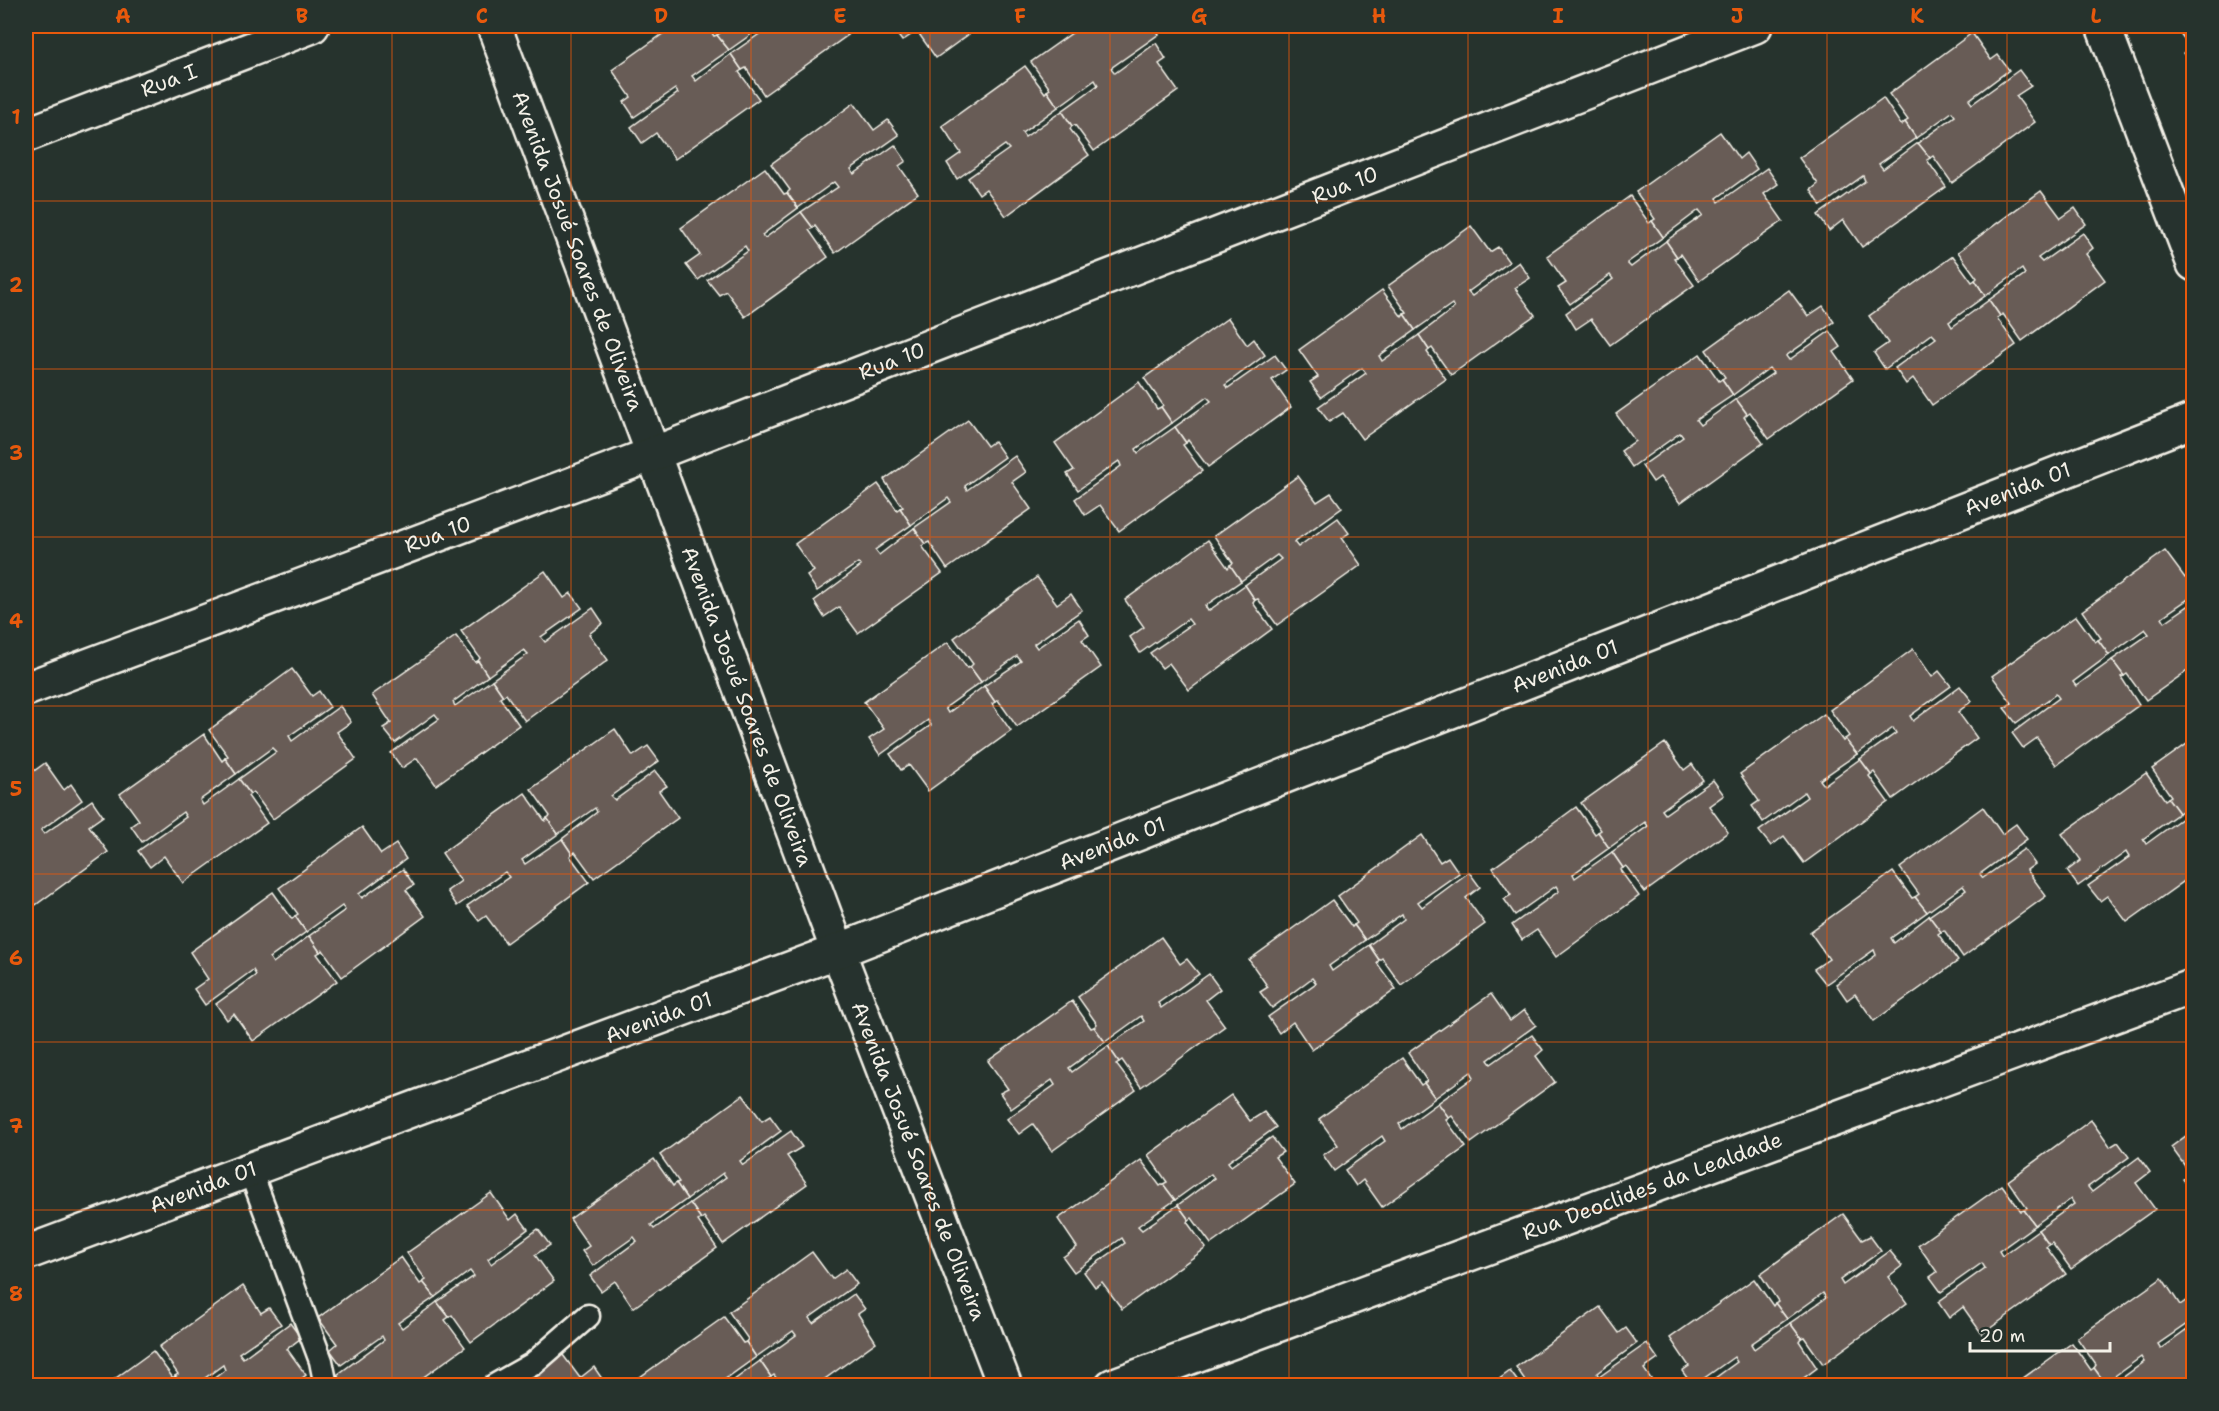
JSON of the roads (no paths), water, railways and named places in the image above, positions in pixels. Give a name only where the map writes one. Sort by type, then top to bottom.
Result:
[{"type":"street","name":"Rua I","points":[[26,135],[312,26]]},
{"type":"street","name":"Avenida Josué Soares de Oliveira","points":[[494,26],[838,951],[1005,1386]]},
{"type":"street","name":"Rua 10","points":[[26,689],[653,454],[1755,26]]},
{"type":"street","points":[[2103,26],[2193,264]]},
{"type":"street","name":"Avenida 01","points":[[26,1253],[838,951],[2193,420]]},
{"type":"street","name":"Rua Deoclides da Lealdade","points":[[1112,1386],[2193,986]]},
{"type":"lane","points":[[250,1170],[321,1362],[326,1386]]},
{"type":"lane","points":[[494,1386],[533,1364],[588,1316]]}]
